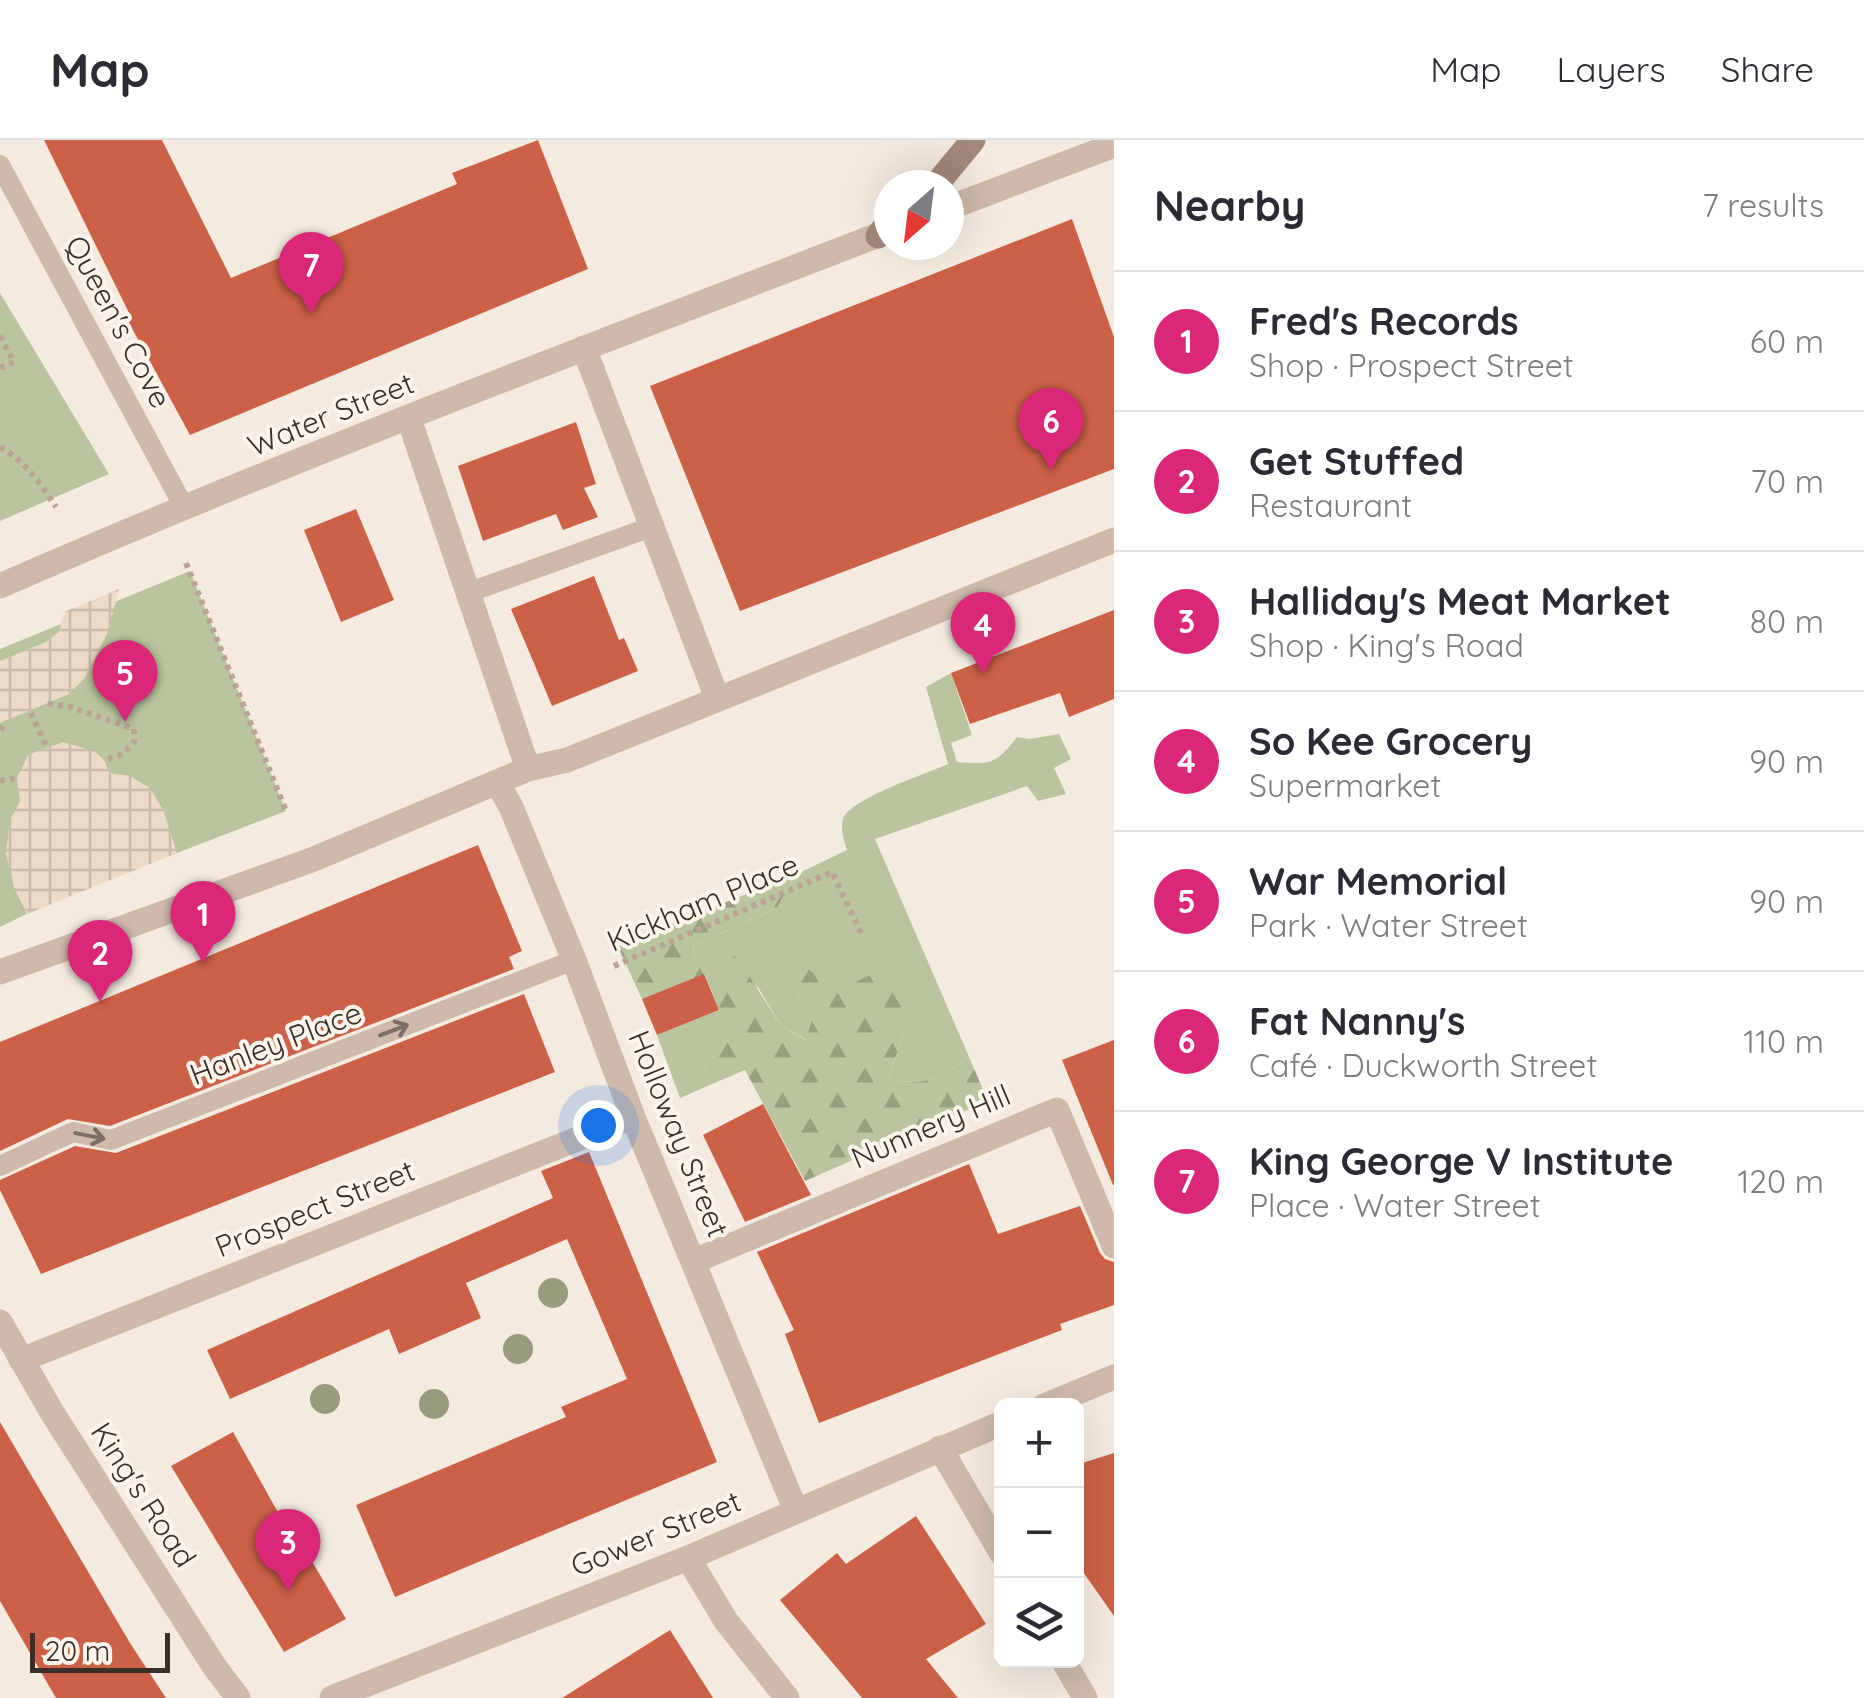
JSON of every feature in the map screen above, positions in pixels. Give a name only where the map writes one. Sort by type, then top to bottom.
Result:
[{"type":"main road","points":[[948,170],[972,140]]},
{"type":"street","points":[[964,202],[1114,145]]},
{"type":"street","name":"Water Street","points":[[0,586],[184,507],[874,234]]},
{"type":"street","points":[[584,348],[717,698]]},
{"type":"street","points":[[409,419],[528,769]]},
{"type":"street","points":[[0,972],[314,859],[528,769],[567,760],[1114,540]]},
{"type":"street","name":"Holloway Street","points":[[497,782],[578,970],[634,1117],[796,1511]]},
{"type":"street","name":"Nunnery Hill","points":[[694,1261],[1057,1110],[1114,1246]]},
{"type":"street","name":"Prospect Street","points":[[21,1360],[634,1117]]},
{"type":"street","name":"King's Road","points":[[0,1322],[214,1666],[238,1698]]},
{"type":"street","points":[[1063,1398],[1114,1377]]},
{"type":"street","name":"Gower Street","points":[[332,1698],[688,1558],[994,1426]]},
{"type":"street","points":[[940,1448],[994,1540]]},
{"type":"street","points":[[688,1558],[726,1621],[787,1698]]},
{"type":"street","points":[[1068,1668],[1085,1698]]},
{"type":"lane","name":"Queen's Cove","points":[[0,165],[184,507]]},
{"type":"lane","points":[[468,594],[654,526]]},
{"type":"lane","name":"Hanley Place","points":[[0,1166],[73,1132],[111,1140],[578,970]]},
{"type":"path","points":[[0,336],[14,362],[0,368]]},
{"type":"path","points":[[0,448],[13,454],[56,507]]},
{"type":"path","points":[[186,563],[286,811]]},
{"type":"path","points":[[48,704],[71,707],[134,729],[134,742],[123,754],[104,760]]},
{"type":"path","points":[[31,713],[46,746]]},
{"type":"path","points":[[0,730],[6,722]]},
{"type":"path","points":[[0,781],[17,778]]},
{"type":"path","name":"Kickham Place","points":[[578,970],[832,872],[864,937]]},
{"type":"green space","points":[[0,293],[109,474],[0,521]]},
{"type":"green space","points":[[190,571],[286,811],[55,900],[0,927],[0,649]]},
{"type":"green space","points":[[951,673],[972,735],[951,743],[957,762],[992,761],[1017,737],[1059,734],[1071,759],[1054,768],[1066,794],[1038,801],[1027,786],[875,839],[969,1057],[931,1079],[900,1081],[887,1079],[908,1025],[870,976],[844,987],[795,990],[812,1019],[807,1040],[781,1026],[758,987],[704,974],[695,961],[693,946],[777,908],[795,875],[847,850],[843,819],[860,803],[948,764],[926,687]]},
{"type":"green space","points":[[795,875],[777,908],[693,946],[695,961],[704,974],[736,955],[781,1026],[806,1040],[812,1019],[795,990],[806,969],[844,987],[870,975],[902,982],[908,1025],[887,1079],[931,1079],[969,1057],[988,1101],[805,1181],[745,1070],[710,1085],[704,1068],[742,1023],[719,1010],[705,975],[642,999],[617,945]]},
{"type":"green space","points":[[719,1010],[743,1023],[704,1068],[710,1085],[680,1098],[657,1035]]},
{"type":"shaded area","points":[[119,589],[107,634],[85,678],[69,694],[0,723],[0,661],[46,642],[59,632],[64,612]]},
{"type":"shaded area","points":[[63,742],[94,751],[104,760],[109,773],[130,776],[150,788],[164,812],[177,853],[27,914],[14,887],[6,853],[10,820],[20,801],[17,778],[28,755]]},
{"type":"building","points":[[44,140],[162,140],[231,278],[457,184],[452,173],[538,140],[588,269],[190,435],[128,321],[132,319]]},
{"type":"building","points":[[1072,219],[1114,337],[1114,469],[740,611],[650,386]]},
{"type":"building","points":[[576,422],[596,484],[584,488],[598,517],[563,530],[556,514],[483,541],[458,466]]},
{"type":"building","points":[[356,509],[394,600],[341,622],[304,530]]},
{"type":"building","points":[[594,576],[619,640],[624,638],[638,671],[552,706],[511,609]]},
{"type":"building","points":[[1114,610],[1114,699],[1069,717],[1060,693],[970,724],[951,673]]},
{"type":"building","points":[[478,845],[522,951],[509,957],[514,969],[110,1126],[68,1119],[0,1151],[0,1042]]},
{"type":"building","points":[[704,974],[719,1010],[657,1035],[642,999]]},
{"type":"building","points":[[524,994],[555,1072],[41,1274],[0,1190],[0,1180],[75,1146],[116,1153]]},
{"type":"building","points":[[1114,1040],[1114,1185],[1113,1185],[1062,1060]]},
{"type":"building","points":[[763,1104],[811,1195],[745,1222],[703,1135]]},
{"type":"building","points":[[589,1152],[717,1462],[395,1597],[356,1505],[566,1417],[561,1407],[627,1379],[567,1239],[466,1283],[481,1318],[399,1354],[389,1329],[230,1399],[207,1350],[553,1198],[541,1171]]},
{"type":"building","points":[[969,1164],[998,1234],[1080,1206],[1100,1253],[1114,1262],[1114,1305],[1060,1324],[1062,1330],[819,1423],[785,1334],[794,1330],[757,1252]]},
{"type":"building","points":[[0,1422],[166,1698],[56,1698],[0,1601]]},
{"type":"building","points":[[233,1432],[289,1532],[293,1529],[346,1619],[284,1652],[171,1466]]},
{"type":"building","points":[[1114,1453],[1114,1616],[1084,1573],[1084,1462]]},
{"type":"building","points":[[916,1516],[986,1624],[926,1659],[958,1698],[862,1698],[780,1600],[837,1553],[846,1564]]},
{"type":"building","points":[[670,1630],[713,1698],[562,1698]]},
{"type":"place","name":"King George V Institute","points":[[311,314]]},
{"type":"place","name":"Fat Nanny's","points":[[1051,470]]},
{"type":"place","name":"So Kee Grocery","points":[[983,674]]},
{"type":"place","name":"War Memorial","points":[[125,722]]},
{"type":"place","name":"Fred's Records","points":[[203,963]]},
{"type":"place","name":"Get Stuffed","points":[[100,1002]]},
{"type":"place","name":"Halliday's Meat Market","points":[[288,1591]]}]
